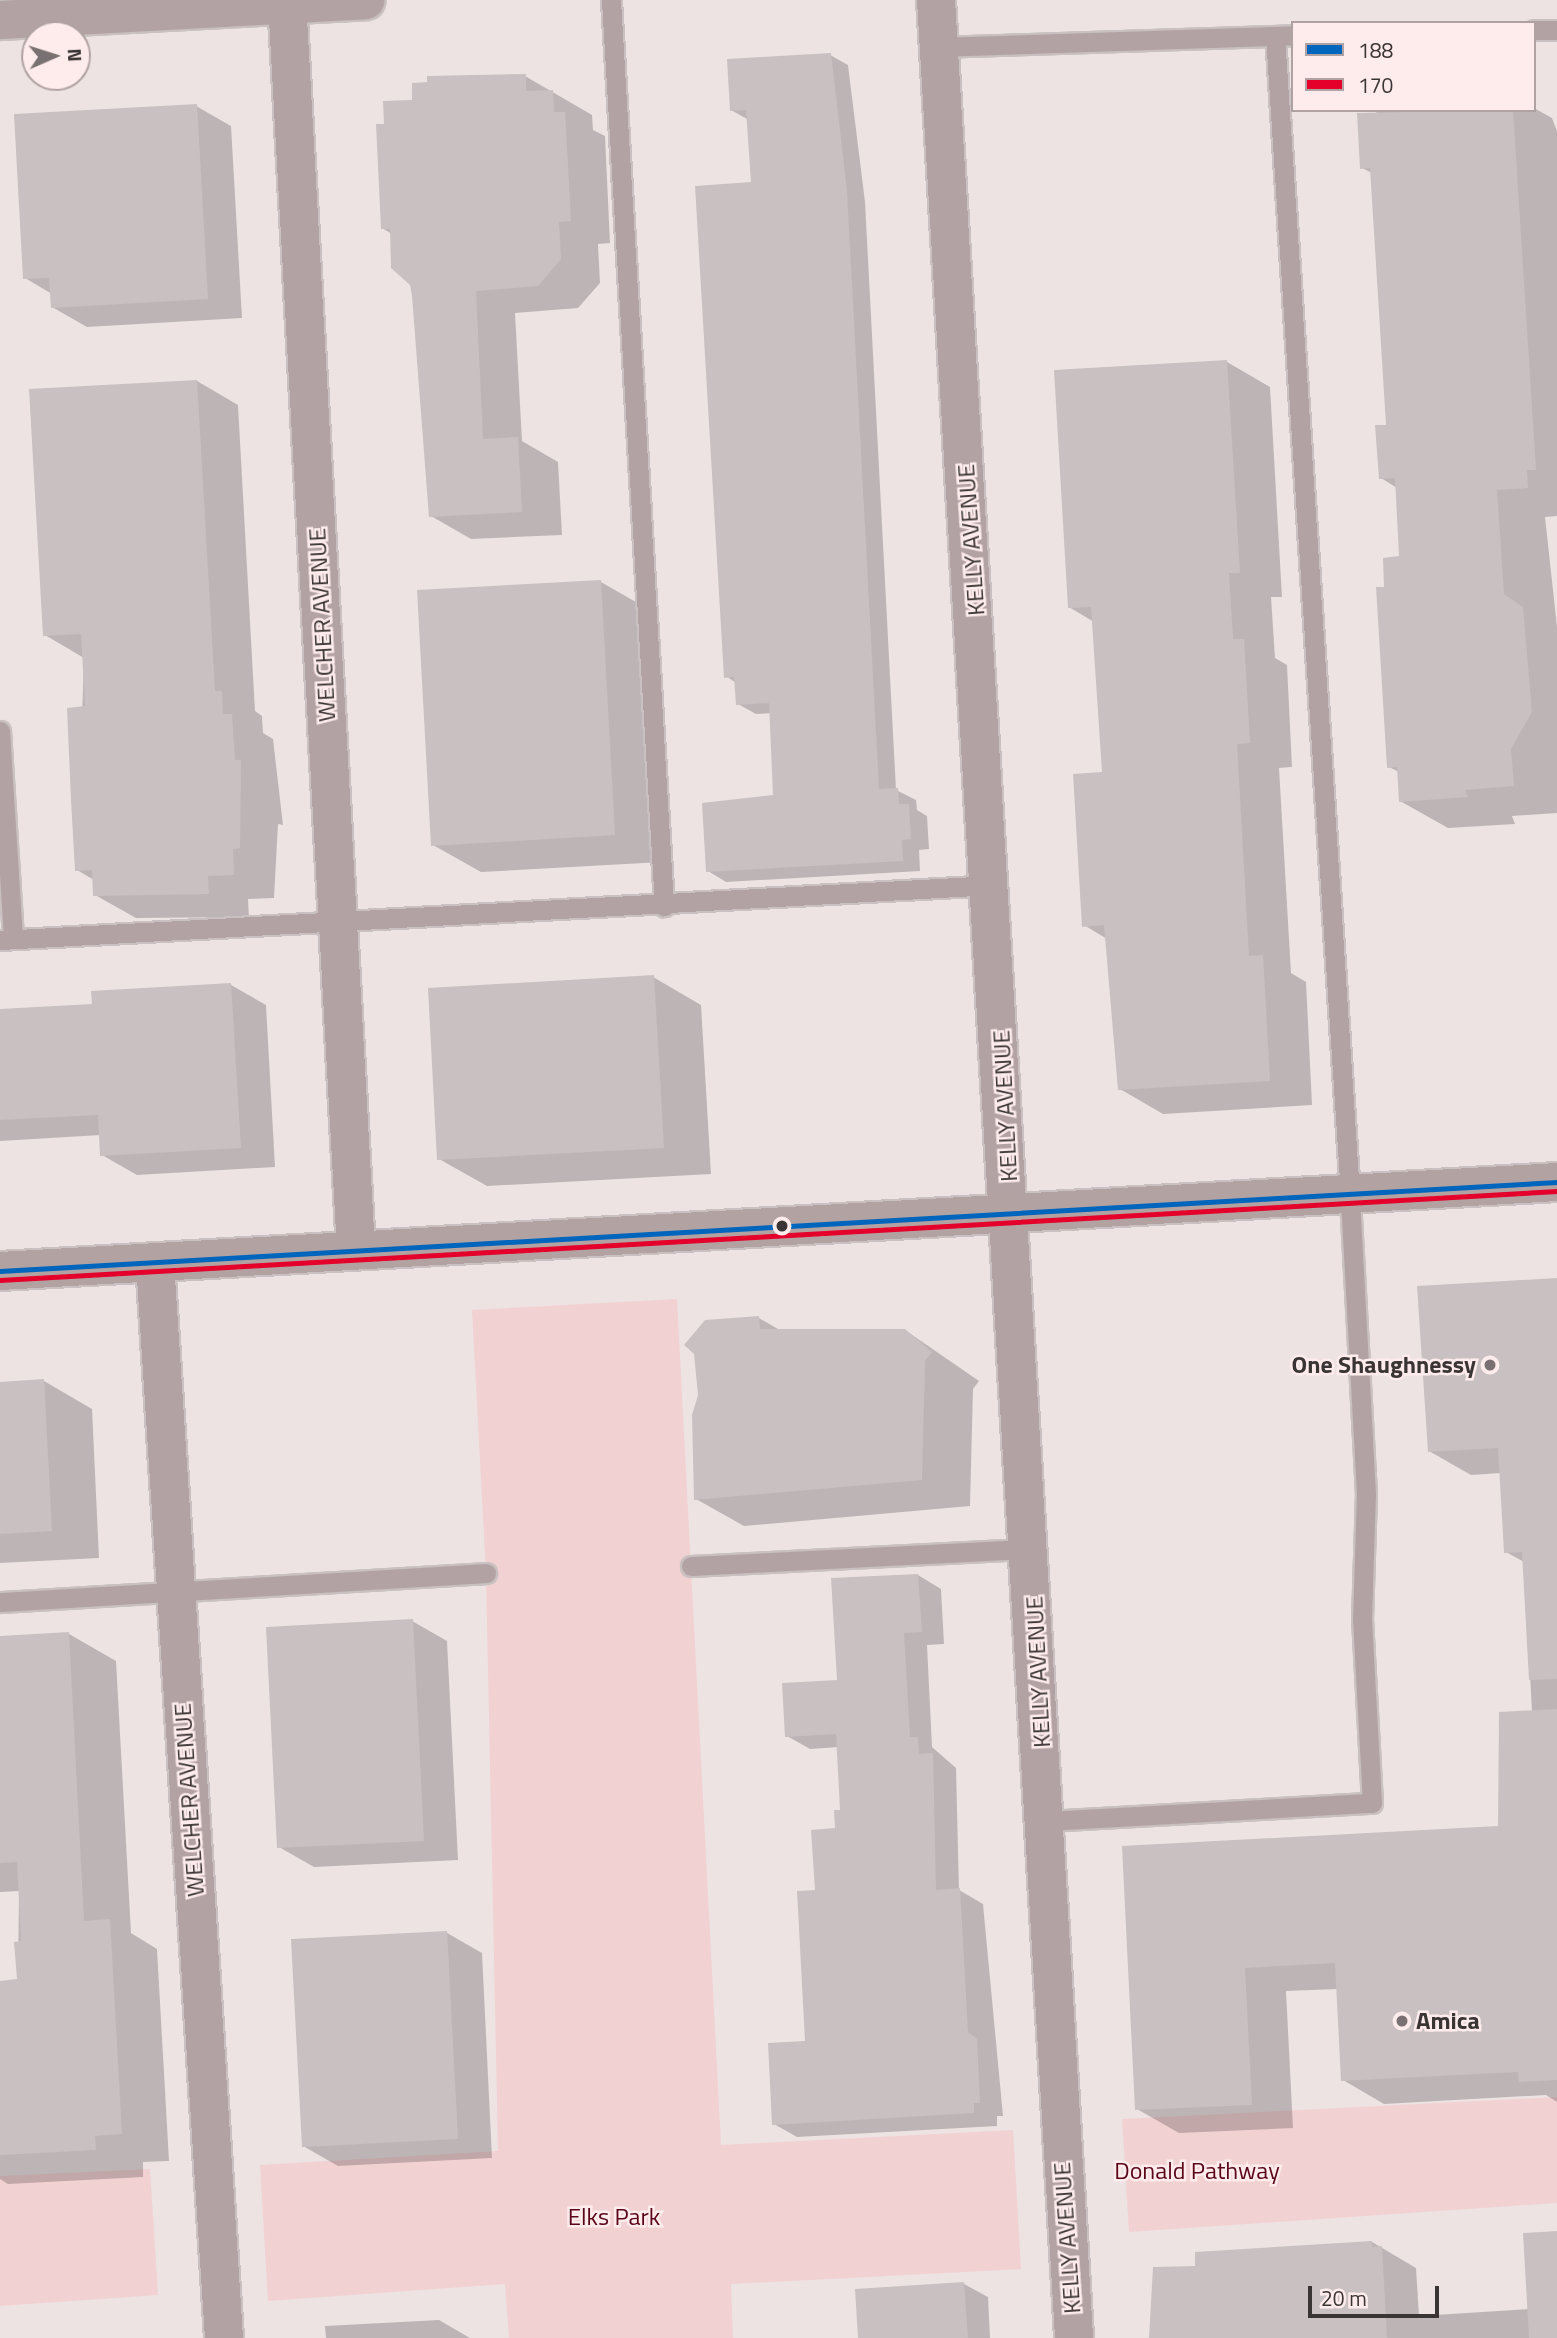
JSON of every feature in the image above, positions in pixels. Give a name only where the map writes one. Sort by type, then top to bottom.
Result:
[{"type":"main road","points":[[0,1271],[1557,1182]]},
{"type":"street","points":[[0,20],[287,2],[365,0]]},
{"type":"street","name":"KELLY AVENUE","points":[[936,0],[993,885],[1074,2338]]},
{"type":"street","name":"WELCHER AVENUE","points":[[287,2],[356,1251]]},
{"type":"street","name":"WELCHER AVENUE","points":[[155,1262],[224,2338]]},
{"type":"lane","points":[[611,0],[664,906]]},
{"type":"lane","points":[[1536,30],[1557,30]]},
{"type":"lane","points":[[940,47],[1284,36],[1366,1494],[1362,1620],[1372,1803],[1047,1821]]},
{"type":"lane","points":[[0,731],[7,939],[664,906],[993,885]]},
{"type":"lane","points":[[691,1566],[1031,1549]]},
{"type":"lane","points":[[0,1602],[486,1573]]},
{"type":"green space","name":"Elks Park","points":[[677,1299],[721,2145],[1013,2130],[1021,2269],[731,2284],[733,2338],[509,2338],[505,2284],[268,2301],[260,2165],[498,2151],[486,1573],[472,1310]]},
{"type":"green space","name":"Donald Pathway","points":[[1557,2097],[1557,2203],[1129,2232],[1122,2119]]},
{"type":"green space","points":[[150,2169],[158,2295],[0,2306],[0,2176]]},
{"type":"building","points":[[831,53],[847,191],[879,789],[898,788],[899,804],[909,804],[911,839],[902,840],[903,861],[706,872],[702,803],[773,795],[769,703],[736,705],[734,677],[724,678],[695,186],[751,182],[746,110],[730,111],[727,59]]},
{"type":"building","points":[[526,74],[526,91],[553,90],[554,112],[565,112],[571,221],[559,222],[561,259],[538,286],[476,291],[483,439],[518,437],[522,512],[429,517],[412,296],[410,285],[391,268],[390,229],[381,229],[376,124],[384,124],[383,101],[412,100],[412,83],[427,82],[427,76]]},
{"type":"building","points":[[197,104],[208,299],[51,308],[49,278],[23,279],[14,114]]},
{"type":"building","points":[[1513,112],[1536,470],[1527,470],[1528,488],[1497,490],[1504,594],[1523,607],[1532,712],[1511,749],[1514,786],[1465,790],[1468,797],[1399,802],[1397,767],[1387,768],[1376,587],[1384,587],[1383,558],[1399,556],[1395,478],[1379,479],[1375,425],[1386,425],[1370,168],[1360,169],[1357,113]]},
{"type":"building","points":[[1227,360],[1240,573],[1229,573],[1233,639],[1244,639],[1250,743],[1237,744],[1249,956],[1263,955],[1270,1081],[1118,1090],[1104,925],[1082,927],[1073,774],[1102,772],[1091,607],[1068,608],[1054,370]]},
{"type":"building","points":[[197,380],[215,691],[222,691],[223,714],[232,714],[235,760],[241,760],[240,848],[233,849],[234,875],[208,876],[209,894],[93,896],[92,870],[75,871],[71,800],[67,708],[85,706],[81,634],[43,636],[29,389]]},
{"type":"building","points":[[601,580],[615,835],[431,846],[417,590]]},
{"type":"building","points":[[654,975],[664,1148],[437,1160],[428,988]]},
{"type":"building","points":[[231,983],[241,1148],[100,1156],[98,1115],[0,1120],[0,1009],[92,1004],[91,991]]},
{"type":"building","name":"One Shaughnessy","points":[[1557,1278],[1557,1679],[1529,1680],[1522,1552],[1504,1553],[1498,1448],[1428,1452],[1417,1286]]},
{"type":"building","points":[[759,1316],[760,1329],[905,1329],[932,1352],[925,1361],[922,1480],[694,1500],[692,1415],[698,1395],[694,1354],[684,1345],[705,1320]]},
{"type":"building","points":[[44,1379],[52,1531],[0,1534],[0,1382]]},
{"type":"building","points":[[918,1574],[922,1632],[904,1633],[910,1737],[918,1737],[919,1754],[933,1753],[936,1890],[960,1888],[968,2032],[977,2039],[980,2103],[974,2103],[974,2113],[772,2125],[768,2043],[805,2041],[797,1891],[815,1890],[811,1830],[835,1828],[834,1810],[840,1810],[836,1734],[785,1737],[782,1683],[837,1680],[831,1578]]},
{"type":"building","points":[[413,1619],[424,1841],[277,1848],[266,1627]]},
{"type":"building","points":[[69,1632],[84,1921],[110,1919],[122,2134],[95,2136],[96,2150],[0,2155],[0,1981],[17,1979],[14,1942],[21,1941],[17,1862],[0,1863],[0,1636]]},
{"type":"building","name":"Amica","points":[[1557,1709],[1557,2080],[1519,2082],[1518,2072],[1341,2081],[1335,1963],[1245,1968],[1252,2105],[1135,2110],[1122,1846],[1498,1826],[1499,1712]]},
{"type":"building","points":[[447,1931],[458,2139],[302,2147],[291,1939]]},
{"type":"building","points":[[1557,2231],[1557,2338],[1529,2338],[1523,2233]]},
{"type":"building","points":[[1372,2241],[1372,2247],[1382,2246],[1387,2338],[1149,2338],[1153,2267],[1195,2266],[1195,2252]]},
{"type":"building","points":[[964,2282],[968,2338],[858,2338],[855,2289]]},
{"type":"transit line","name":"188","points":[[0,1271],[1557,1182]]},
{"type":"transit line","name":"170","points":[[0,1280],[1557,1191]]},
{"type":"place","name":"One Shaughnessy","points":[[1490,1365]]},
{"type":"place","name":"Amica","points":[[1402,2021]]}]
